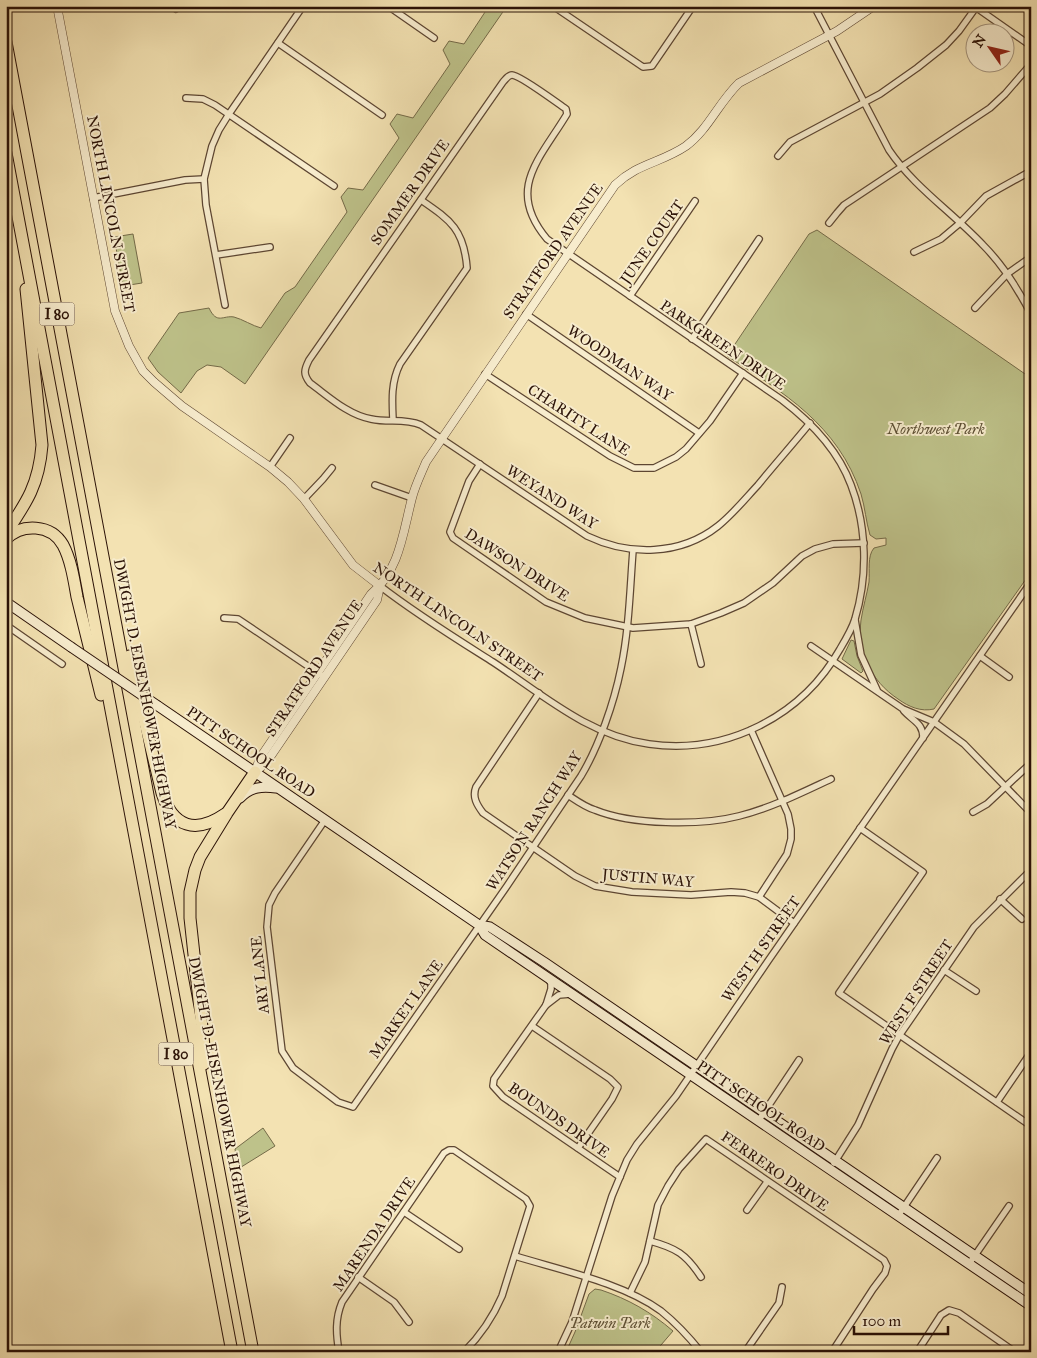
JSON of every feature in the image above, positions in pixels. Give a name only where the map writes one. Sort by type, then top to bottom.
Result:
[{"type":"highway","name":"DWIGHT D. EISENHOWER HIGHWAY","points":[[6,42],[253,1352]]},
{"type":"highway","name":"I 80","points":[[6,152],[232,1352]]},
{"type":"highway","points":[[6,533],[32,493],[41,461],[40,427],[26,295],[27,264]]},
{"type":"highway","points":[[6,539],[17,531],[28,528],[41,528],[52,533],[63,545],[72,572],[102,700],[114,724]]},
{"type":"highway","points":[[109,586],[126,643],[166,804],[174,817],[184,823],[196,826],[218,820],[230,809]]},
{"type":"highway","points":[[203,1086],[205,1055],[190,918],[190,892],[200,857],[255,772]]},
{"type":"main road","name":"PITT SCHOOL ROAD","points":[[6,602],[479,926],[485,935],[1031,1306]]},
{"type":"main road","points":[[230,809],[252,789],[266,787],[283,791]]},
{"type":"main road","name":"PITT SCHOOL ROAD","points":[[479,926],[490,927],[1031,1294]]},
{"type":"street","name":"NORTH LINCOLN STREET","points":[[57,6],[115,311],[121,330],[144,370],[172,399],[270,467],[304,499],[353,565],[422,616],[580,721],[635,742],[669,746],[709,743],[751,730],[774,718],[799,700],[833,662]]},
{"type":"street","points":[[225,305],[206,206],[204,180],[212,146],[229,114],[303,6]]},
{"type":"street","points":[[388,6],[434,38]]},
{"type":"street","points":[[553,6],[643,67],[652,66],[693,6]]},
{"type":"street","points":[[814,6],[889,150],[901,168],[983,245],[1008,274],[1031,314]]},
{"type":"street","name":"STRATFORD AVENUE","points":[[255,772],[260,758],[317,672],[371,594],[389,574],[400,550],[417,481],[426,462],[605,198],[625,176],[637,168],[668,156],[686,146],[708,123],[726,95],[739,83],[850,24],[874,6]]},
{"type":"street","points":[[778,156],[790,142],[897,84],[931,58],[959,31],[976,7],[1031,46]]},
{"type":"street","points":[[278,43],[382,115]]},
{"type":"street","points":[[829,223],[836,212],[844,205],[990,108],[1031,64]]},
{"type":"street","name":"SOMMER DRIVE","points":[[309,360],[503,82],[509,76],[515,75],[546,96]]},
{"type":"street","name":"PARKGREEN DRIVE","points":[[546,96],[566,109],[567,114],[531,171],[528,203],[537,228],[547,239],[567,254],[788,405],[810,423],[834,453],[851,484],[862,519],[864,572],[855,619],[833,662]]},
{"type":"street","points":[[186,98],[203,100],[215,105],[334,186]]},
{"type":"street","points":[[914,252],[941,239],[960,223],[986,196],[1031,170]]},
{"type":"street","points":[[93,198],[184,180],[204,180]]},
{"type":"street","points":[[393,420],[391,395],[395,374],[467,268],[462,241],[456,228],[449,220],[421,200]]},
{"type":"street","name":"JUNE COURT","points":[[630,296],[695,201]]},
{"type":"street","points":[[692,339],[759,239]]},
{"type":"street","points":[[216,255],[270,247]]},
{"type":"street","points":[[976,308],[1008,274],[1031,257]]},
{"type":"street","name":"WOODMAN WAY","points":[[526,314],[699,433]]},
{"type":"street","name":"WEYAND WAY","points":[[309,360],[304,369],[305,377],[310,383],[351,411],[361,416],[382,421],[413,422],[421,425],[587,536],[598,541],[633,550],[653,551],[676,546],[701,537],[717,527],[734,512],[810,423]]},
{"type":"street","name":"CHARITY LANE","points":[[485,374],[610,456],[634,468],[654,468],[666,463],[686,449],[722,404],[743,373]]},
{"type":"street","points":[[270,467],[290,438]]},
{"type":"street","name":"DAWSON DRIVE","points":[[480,464],[469,482],[450,532],[453,538],[546,602],[585,618],[626,627],[691,624],[744,603],[773,584],[802,556],[815,549],[833,544],[864,543]]},
{"type":"street","points":[[304,499],[332,468]]},
{"type":"street","points":[[376,485],[412,498]]},
{"type":"street","name":"WATSON RANCH WAY","points":[[479,926],[590,761],[602,731],[622,667],[633,550]]},
{"type":"street","name":"WEST H STREET","points":[[558,1352],[572,1322],[620,1177],[637,1144],[676,1096],[794,923],[1030,585]]},
{"type":"street","name":"STRATFORD AVENUE","points":[[255,772],[266,763],[377,600],[380,586]]},
{"type":"street","points":[[224,618],[238,620],[325,677]]},
{"type":"street","points":[[855,619],[861,655],[878,692]]},
{"type":"street","points":[[691,624],[702,664]]},
{"type":"street","points":[[6,625],[62,664]]},
{"type":"street","points":[[811,646],[903,709],[923,730],[923,738]]},
{"type":"street","points":[[980,656],[1009,676]]},
{"type":"street","name":"JUSTIN WAY","points":[[539,693],[476,787],[474,792],[477,806],[483,813],[575,876],[595,886],[632,892],[691,895],[731,892],[745,893],[759,897],[794,923]]},
{"type":"street","points":[[903,709],[934,722],[970,749],[1031,813]]},
{"type":"street","points":[[751,730],[788,814],[791,829],[790,845],[787,854],[759,897]]},
{"type":"street","points":[[973,812],[987,804],[1031,763]]},
{"type":"street","points":[[568,795],[604,814],[646,820],[705,822],[737,816],[782,801],[831,779]]},
{"type":"street","name":"ARY LANE","points":[[325,820],[275,893],[270,905],[267,927],[282,1051],[293,1068],[338,1102],[353,1107]]},
{"type":"street","points":[[860,828],[923,872],[840,993],[899,1036],[1031,1126]]},
{"type":"street","name":"WEST F STREET","points":[[830,1169],[858,1125],[899,1036],[974,927],[1031,870]]},
{"type":"street","points":[[1000,899],[1022,919]]},
{"type":"street","name":"MARKET LANE","points":[[353,1107],[479,926]]},
{"type":"street","points":[[944,970],[976,991]]},
{"type":"street","name":"BOUNDS DRIVE","points":[[549,978],[551,989],[546,1005],[494,1079],[493,1086],[503,1097],[620,1177]]},
{"type":"street","points":[[546,1005],[560,995],[572,994]]},
{"type":"street","points":[[532,1026],[610,1079],[618,1087],[612,1099],[578,1148]]},
{"type":"street","points":[[996,1102],[1031,1052]]},
{"type":"street","points":[[759,1120],[799,1060]]},
{"type":"street","name":"FERRERO DRIVE","points":[[630,1293],[645,1262],[658,1205],[679,1168],[706,1139],[884,1260],[887,1266],[882,1279],[873,1289],[832,1352]]},
{"type":"street","name":"MARENDA DRIVE","points":[[339,1352],[336,1329],[342,1302],[444,1153],[449,1150],[454,1150],[461,1154],[529,1202],[529,1209],[515,1256]]},
{"type":"street","points":[[898,1216],[937,1158]]},
{"type":"street","points":[[747,1210],[767,1182]]},
{"type":"street","points":[[969,1264],[1009,1206]]},
{"type":"street","points":[[404,1212],[459,1249]]},
{"type":"street","points":[[650,1241],[667,1245],[685,1256],[701,1277]]},
{"type":"street","points":[[464,1352],[488,1324],[496,1310],[515,1256],[630,1293],[660,1311],[689,1337],[701,1352]]},
{"type":"street","points":[[358,1277],[394,1302],[409,1322]]},
{"type":"street","points":[[745,1352],[778,1303],[782,1287]]},
{"type":"street","points":[[917,1352],[941,1315],[949,1310],[959,1313],[1015,1352]]},
{"type":"green space","points":[[489,6],[507,6],[245,384],[221,367],[207,365],[197,371],[181,393],[158,372],[148,358],[179,313],[209,308],[218,318],[234,317],[261,328],[285,293],[295,287],[347,212],[341,197],[348,188],[363,190],[399,138],[390,124],[397,114],[413,118],[450,64],[443,50],[449,41],[464,44]]},
{"type":"green space","name":"Northwest Park","points":[[817,230],[1028,376],[1031,375],[1031,572],[934,709],[924,710],[911,706],[888,692],[873,675],[864,654],[860,632],[869,582],[870,555],[874,548],[886,545],[886,538],[876,539],[870,535],[861,494],[851,470],[824,430],[807,413],[769,383],[727,356],[809,234]]},
{"type":"green space","points":[[133,234],[142,283],[123,286],[114,237]]},
{"type":"green space","points":[[851,640],[854,641],[863,671],[861,673],[842,659]]},
{"type":"green space","points":[[263,1128],[275,1146],[238,1169],[235,1149]]},
{"type":"green space","name":"Patwin Park","points":[[595,1289],[630,1302],[673,1331],[655,1352],[566,1352],[589,1294]]}]
